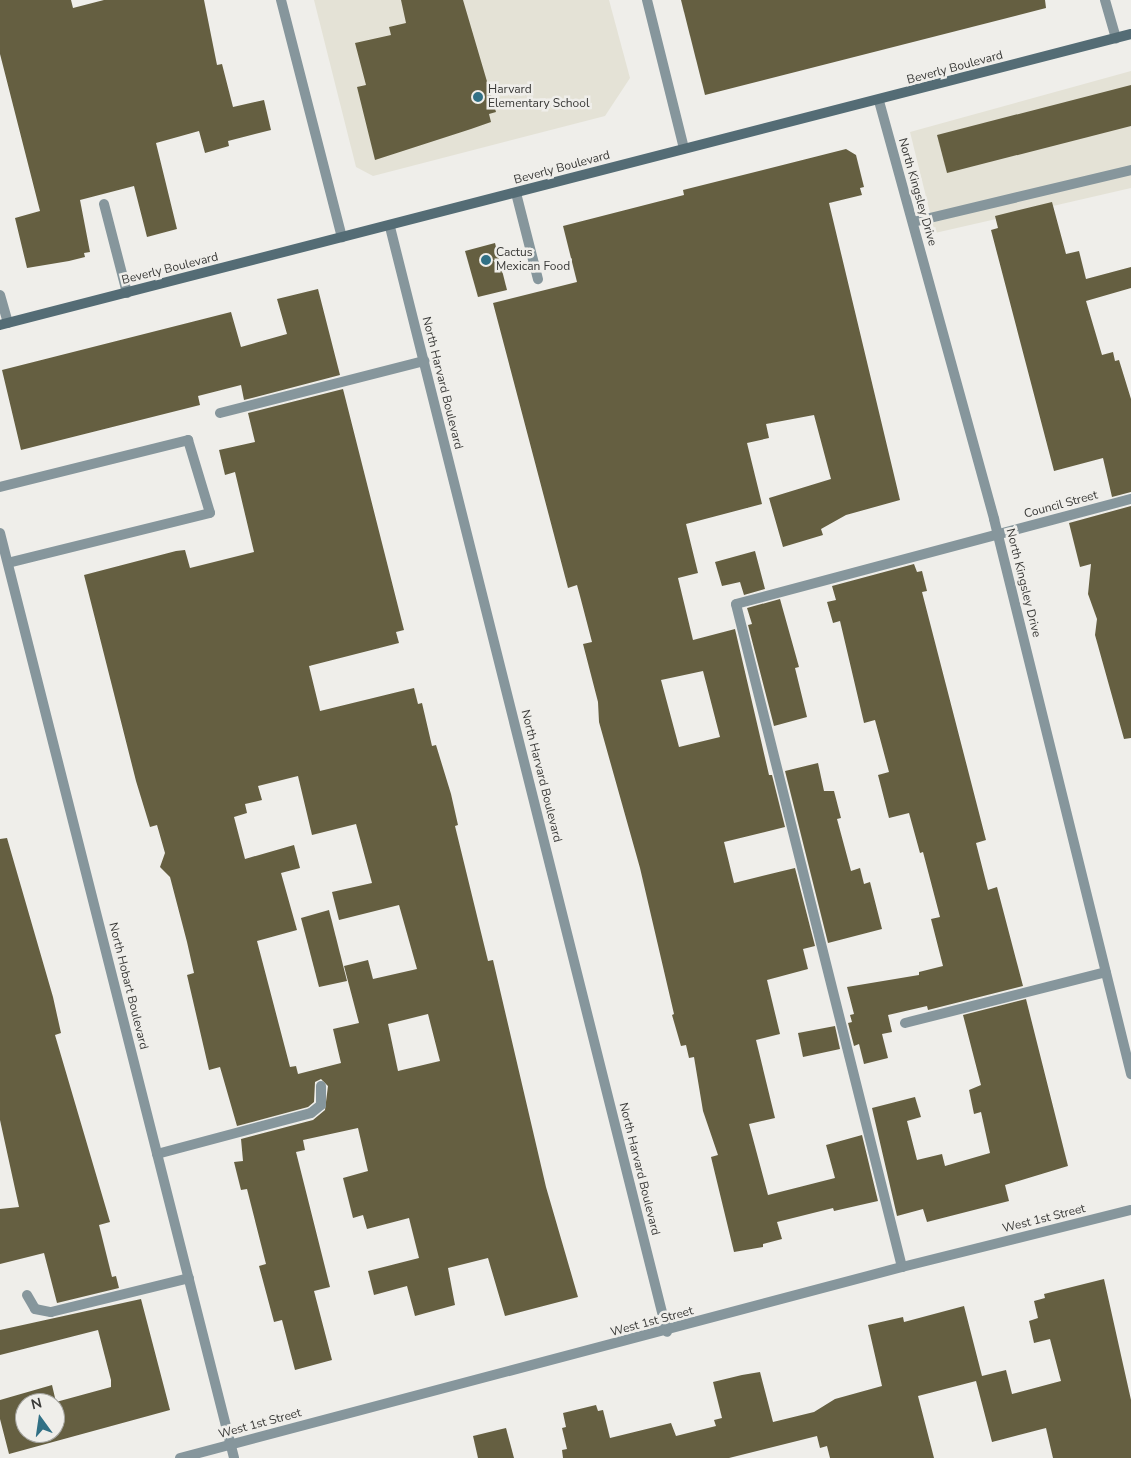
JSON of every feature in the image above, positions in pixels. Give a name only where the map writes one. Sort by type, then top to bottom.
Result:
[{"type":"main road","name":"Beverly Boulevard","points":[[4,324],[390,226],[684,148],[879,101],[1131,34]]},
{"type":"street","points":[[282,0],[342,237]]},
{"type":"street","points":[[647,0],[684,148]]},
{"type":"street","points":[[1106,0],[1116,38]]},
{"type":"street","name":"North Kingsley Drive","points":[[879,101],[997,535],[1131,1074]]},
{"type":"street","points":[[913,222],[1131,170]]},
{"type":"street","points":[[516,193],[538,279]]},
{"type":"street","points":[[104,204],[127,293]]},
{"type":"street","name":"North Harvard Boulevard","points":[[390,226],[667,1332]]},
{"type":"street","points":[[0,295],[4,324]]},
{"type":"street","points":[[220,413],[424,361]]},
{"type":"street","points":[[0,487],[188,440],[210,513],[8,563]]},
{"type":"street","name":"Council Street","points":[[902,1267],[736,604],[1131,499]]},
{"type":"street","name":"North Hobart Boulevard","points":[[0,533],[234,1458]]},
{"type":"street","points":[[905,1023],[1106,972]]},
{"type":"street","points":[[158,1154],[311,1113],[321,1105],[321,1086]]},
{"type":"street","name":"West 1st Street","points":[[180,1458],[667,1332],[902,1267],[1131,1210]]},
{"type":"street","points":[[27,1295],[35,1309],[51,1312],[189,1278]]},
{"type":"shaded area","name":"Harvard Elementary School","points":[[314,0],[609,0],[630,78],[605,116],[373,176],[356,167]]},
{"type":"shaded area","points":[[1131,71],[1131,188],[935,233],[910,132]]},
{"type":"building","points":[[0,0],[71,0],[73,8],[104,0],[204,0],[217,65],[222,64],[233,107],[264,100],[271,130],[228,141],[229,146],[205,153],[199,131],[156,143],[177,229],[147,237],[134,186],[80,200],[90,252],[84,253],[85,257],[27,268],[15,218],[40,211],[0,54]]},
{"type":"building","points":[[401,0],[463,0],[496,112],[489,114],[491,122],[375,160],[357,87],[366,85],[355,43],[391,35],[389,27],[406,23]]},
{"type":"building","points":[[681,0],[1045,0],[1046,8],[705,95]]},
{"type":"building","points":[[1131,85],[1131,126],[947,173],[937,135]]},
{"type":"building","points":[[846,149],[856,155],[864,187],[860,188],[862,195],[829,203],[900,500],[846,515],[821,529],[823,535],[783,547],[769,498],[831,479],[814,415],[766,424],[769,438],[747,443],[762,504],[686,524],[698,573],[678,578],[693,640],[735,629],[769,775],[772,775],[785,827],[724,842],[734,883],[795,868],[815,946],[803,949],[808,969],[767,980],[780,1034],[756,1040],[775,1118],[749,1124],[768,1195],[835,1178],[826,1145],[862,1135],[878,1201],[834,1211],[833,1208],[777,1222],[782,1239],[763,1244],[763,1247],[734,1252],[711,1157],[718,1155],[703,1111],[694,1057],[689,1058],[686,1045],[681,1046],[672,1015],[674,1014],[640,868],[599,722],[598,702],[583,644],[592,642],[577,585],[568,588],[493,303],[577,282],[563,226],[684,195],[683,190]],"holes":[[[703,671],[720,737],[679,747],[661,680]]]},
{"type":"building","points":[[1052,202],[1066,254],[1079,251],[1086,279],[1131,267],[1131,288],[1086,301],[1102,355],[1113,352],[1115,361],[1119,360],[1131,399],[1131,492],[1112,497],[1103,458],[1054,471],[991,230],[998,228],[995,216]]},
{"type":"building","points":[[495,243],[507,290],[478,297],[465,251]]},
{"type":"building","points":[[318,289],[340,375],[244,400],[241,385],[198,396],[200,405],[21,450],[2,370],[231,312],[241,347],[287,334],[277,299]]},
{"type":"building","points":[[343,389],[404,630],[396,632],[399,643],[309,666],[320,711],[414,688],[418,704],[422,703],[432,746],[436,745],[451,794],[458,825],[455,826],[488,961],[493,960],[546,1187],[578,1297],[505,1316],[488,1258],[448,1268],[455,1305],[415,1316],[407,1286],[374,1295],[368,1271],[419,1258],[409,1218],[367,1229],[363,1215],[353,1218],[343,1178],[368,1171],[358,1128],[303,1140],[305,1150],[296,1152],[330,1287],[314,1291],[332,1360],[295,1370],[282,1320],[274,1322],[259,1266],[266,1264],[247,1189],[241,1190],[234,1162],[243,1161],[241,1139],[313,1120],[325,1110],[328,1086],[321,1079],[315,1082],[314,1102],[308,1107],[237,1126],[220,1067],[209,1070],[187,975],[194,973],[187,942],[170,877],[160,867],[165,853],[157,825],[150,827],[136,781],[84,575],[176,551],[185,550],[190,568],[254,552],[235,472],[225,475],[219,450],[255,442],[248,413]],"holes":[[[298,776],[312,835],[356,824],[372,883],[332,892],[339,920],[399,905],[417,969],[373,979],[368,960],[344,966],[359,1023],[333,1029],[341,1063],[298,1074],[296,1066],[290,1067],[257,941],[297,930],[281,873],[300,868],[294,845],[245,859],[234,817],[247,813],[245,804],[262,800],[258,786]],[[428,1014],[440,1061],[398,1071],[388,1024]]]},
{"type":"building","points":[[1131,506],[1131,738],[1124,739],[1095,635],[1097,619],[1088,594],[1091,564],[1080,567],[1069,523]]},
{"type":"building","points":[[755,551],[765,589],[744,595],[740,582],[722,586],[715,562]]},
{"type":"building","points":[[914,564],[917,572],[922,571],[927,591],[922,592],[986,840],[976,843],[988,890],[997,887],[1023,986],[928,1010],[927,1006],[888,1015],[892,1032],[882,1034],[888,1058],[864,1064],[859,1044],[854,1046],[848,1023],[852,1022],[850,1015],[854,1014],[847,987],[919,975],[919,972],[943,966],[931,919],[940,917],[923,852],[920,853],[909,813],[889,818],[878,775],[889,772],[875,720],[864,723],[840,621],[833,623],[827,602],[836,600],[832,586]]},
{"type":"building","points":[[780,599],[799,667],[795,668],[807,717],[774,726],[748,625],[752,624],[747,608]]},
{"type":"building","points":[[818,763],[824,791],[834,791],[841,818],[837,819],[851,871],[860,868],[864,884],[870,882],[882,929],[828,943],[785,771]]},
{"type":"building","points":[[7,838],[53,997],[61,1033],[55,1035],[110,1222],[99,1225],[112,1277],[116,1276],[119,1288],[57,1303],[44,1253],[0,1264],[0,1209],[19,1207],[0,1120],[0,839]]},
{"type":"building","points":[[329,910],[347,981],[319,987],[301,918]]},
{"type":"building","points":[[1026,999],[1068,1166],[1005,1185],[1009,1201],[927,1222],[923,1209],[897,1216],[872,1108],[915,1097],[921,1117],[907,1121],[917,1160],[942,1154],[945,1166],[990,1153],[981,1112],[974,1114],[969,1090],[981,1085],[963,1015]]},
{"type":"building","points":[[835,1026],[840,1049],[803,1057],[798,1033]]},
{"type":"building","points":[[1104,1279],[1131,1400],[1131,1458],[1053,1458],[1046,1428],[992,1442],[976,1381],[918,1396],[934,1458],[830,1458],[827,1446],[820,1448],[817,1436],[729,1458],[563,1458],[562,1450],[567,1449],[562,1428],[566,1427],[563,1413],[596,1405],[598,1411],[603,1410],[610,1438],[671,1423],[676,1436],[716,1426],[714,1420],[722,1418],[713,1382],[742,1375],[760,1372],[773,1422],[814,1412],[835,1399],[882,1386],[868,1325],[903,1317],[904,1322],[964,1306],[982,1376],[1006,1370],[1012,1394],[1061,1381],[1050,1339],[1034,1343],[1029,1321],[1038,1318],[1034,1301],[1045,1298],[1044,1294]]},
{"type":"building","points":[[141,1299],[170,1410],[65,1439],[65,1400],[111,1387],[111,1380],[98,1330],[0,1355],[0,1330]]},
{"type":"building","points":[[52,1385],[54,1393],[24,1393]]},
{"type":"building","points":[[15,1396],[15,1443],[49,1443],[9,1454],[0,1419],[0,1400]]},
{"type":"building","points":[[506,1428],[514,1458],[478,1458],[473,1436]]},
{"type":"place","name":"Harvard Elementary School","points":[[478,97]]},
{"type":"place","name":"Cactus Mexican Food","points":[[486,260]]}]
